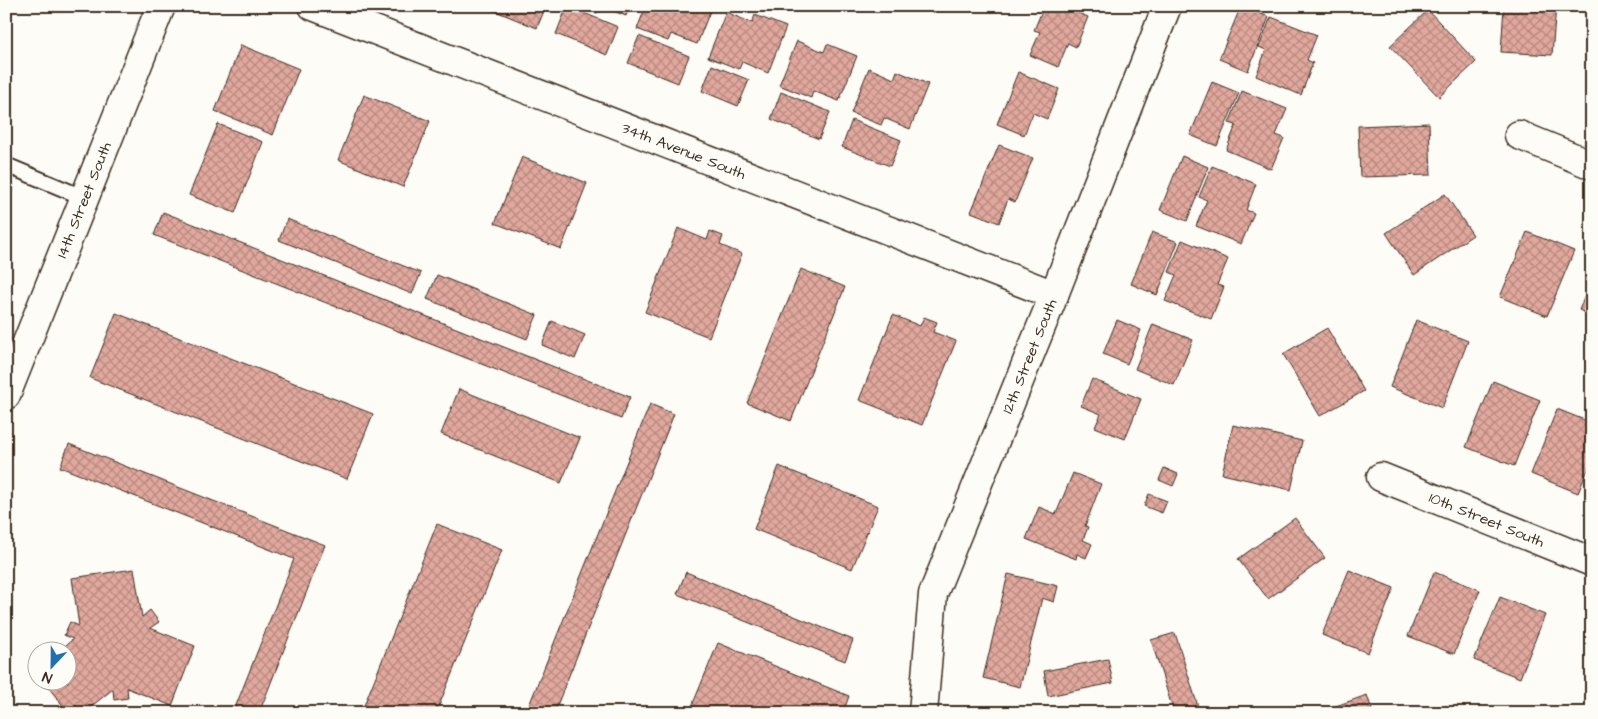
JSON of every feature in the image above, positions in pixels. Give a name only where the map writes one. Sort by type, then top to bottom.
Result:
[{"type":"street","name":"14th Street South","points":[[6,395],[161,6]]},
{"type":"street","name":"34th Avenue South","points":[[313,6],[1054,295]]},
{"type":"street","name":"12th Street South","points":[[923,713],[933,594],[1168,6]]},
{"type":"street","points":[[1519,135],[1592,165]]},
{"type":"street","name":"10th Street South","points":[[1381,477],[1592,562]]},
{"type":"lane","points":[[6,165],[85,198]]},
{"type":"building","points":[[483,6],[546,6],[537,28]]},
{"type":"building","points":[[567,6],[618,27],[607,55],[556,34]]},
{"type":"building","points":[[581,6],[600,6],[597,13]]},
{"type":"building","points":[[601,6],[630,6],[626,16]]},
{"type":"building","points":[[646,6],[712,6],[697,44],[671,34],[668,41],[637,29]]},
{"type":"building","points":[[1044,6],[1061,6],[1088,17],[1076,47],[1068,43],[1058,67],[1030,55],[1040,32],[1034,30]]},
{"type":"building","points":[[1241,6],[1269,17],[1248,71],[1219,59]]},
{"type":"building","points":[[1504,6],[1556,6],[1552,55],[1501,52]]},
{"type":"building","points":[[1428,10],[1476,62],[1439,97],[1390,46]]},
{"type":"building","points":[[726,12],[752,23],[755,15],[786,27],[768,73],[742,62],[739,69],[708,57]]},
{"type":"building","points":[[1271,17],[1317,35],[1307,60],[1313,63],[1301,95],[1256,76],[1266,50],[1259,47]]},
{"type":"building","points":[[639,36],[689,56],[678,83],[628,63]]},
{"type":"building","points":[[797,41],[824,52],[827,44],[857,56],[839,101],[813,91],[811,98],[779,85]]},
{"type":"building","points":[[241,45],[299,69],[273,135],[215,111]]},
{"type":"building","points":[[712,65],[749,80],[738,106],[702,91]]},
{"type":"building","points":[[869,68],[894,79],[897,71],[928,84],[910,129],[884,118],[881,125],[851,113]]},
{"type":"building","points":[[1018,72],[1059,89],[1047,119],[1033,113],[1024,135],[997,124]]},
{"type":"building","points":[[1212,82],[1239,93],[1217,146],[1190,135]]},
{"type":"building","points":[[1242,91],[1287,109],[1276,135],[1284,138],[1271,169],[1226,150],[1236,125],[1229,123]]},
{"type":"building","points":[[781,92],[830,112],[819,139],[771,119]]},
{"type":"building","points":[[364,95],[430,121],[403,187],[338,160]]},
{"type":"building","points":[[852,120],[901,140],[890,166],[842,147]]},
{"type":"building","points":[[1429,123],[1431,175],[1360,177],[1358,126]]},
{"type":"building","points":[[218,124],[263,142],[235,213],[189,195]]},
{"type":"building","points":[[999,145],[1033,158],[1015,202],[1008,199],[999,223],[971,212]]},
{"type":"building","points":[[1182,156],[1208,167],[1187,221],[1160,210]]},
{"type":"building","points":[[522,157],[587,183],[561,249],[495,223]]},
{"type":"building","points":[[1212,166],[1256,184],[1246,210],[1254,213],[1241,244],[1196,226],[1207,200],[1199,197]]},
{"type":"building","points":[[6,187],[13,189],[6,206]]},
{"type":"building","points":[[1445,194],[1473,235],[1414,275],[1386,233]]},
{"type":"building","points":[[163,212],[630,397],[621,419],[154,235]]},
{"type":"building","points":[[287,219],[421,273],[412,294],[279,240]]},
{"type":"building","points":[[678,228],[707,240],[710,231],[723,236],[720,245],[742,254],[709,337],[645,312]]},
{"type":"building","points":[[1152,232],[1178,242],[1157,295],[1131,284]]},
{"type":"building","points":[[1527,232],[1574,251],[1547,316],[1500,297]]},
{"type":"building","points":[[1182,240],[1228,259],[1217,285],[1224,287],[1211,319],[1165,301],[1176,275],[1169,272]]},
{"type":"building","points":[[801,269],[845,287],[791,421],[747,403]]},
{"type":"building","points":[[437,275],[537,315],[527,339],[427,299]]},
{"type":"building","points":[[1592,279],[1592,316],[1579,310]]},
{"type":"building","points":[[116,313],[373,414],[347,479],[90,378]]},
{"type":"building","points":[[893,315],[920,326],[924,317],[937,322],[933,332],[956,341],[922,425],[859,400]]},
{"type":"building","points":[[1117,320],[1141,330],[1127,364],[1103,354]]},
{"type":"building","points":[[1416,320],[1468,341],[1442,408],[1390,387]]},
{"type":"building","points":[[552,321],[585,335],[575,359],[542,345]]},
{"type":"building","points":[[1153,324],[1193,340],[1174,385],[1135,369]]},
{"type":"building","points":[[1327,328],[1364,391],[1320,416],[1283,354]]},
{"type":"building","points":[[1092,379],[1141,399],[1125,439],[1095,427],[1101,414],[1081,406]]},
{"type":"building","points":[[1493,381],[1540,400],[1514,466],[1466,447]]},
{"type":"building","points":[[459,389],[580,438],[561,483],[441,434]]},
{"type":"building","points":[[650,404],[674,414],[554,713],[526,713]]},
{"type":"building","points":[[1557,409],[1592,423],[1592,460],[1578,493],[1531,474]]},
{"type":"building","points":[[1233,425],[1302,441],[1291,490],[1222,474]]},
{"type":"building","points":[[69,444],[325,545],[259,713],[233,713],[294,559],[60,467]]},
{"type":"building","points":[[779,466],[878,506],[852,569],[754,529]]},
{"type":"building","points":[[1164,468],[1178,474],[1173,486],[1159,480]]},
{"type":"building","points":[[1073,473],[1101,484],[1085,526],[1088,527],[1083,540],[1092,544],[1086,558],[1077,554],[1076,559],[1026,539],[1039,507],[1056,514]]},
{"type":"building","points":[[1149,494],[1167,501],[1162,513],[1144,506]]},
{"type":"building","points":[[1295,518],[1325,558],[1268,599],[1238,559]]},
{"type":"building","points":[[437,524],[502,550],[436,713],[361,713]]},
{"type":"building","points":[[134,569],[142,617],[150,610],[159,622],[150,628],[195,646],[172,706],[127,688],[128,698],[114,700],[113,689],[83,713],[69,713],[52,692],[78,692],[78,642],[70,642],[73,639],[64,635],[70,622],[79,626],[72,578]]},
{"type":"building","points":[[1349,570],[1394,588],[1368,653],[1322,635]]},
{"type":"building","points":[[686,572],[853,640],[845,661],[677,594]]},
{"type":"building","points":[[1434,572],[1480,590],[1454,654],[1408,636]]},
{"type":"building","points":[[1008,574],[1058,586],[1054,602],[1042,598],[1020,687],[983,678]]},
{"type":"building","points":[[1500,597],[1545,615],[1520,678],[1474,660]]},
{"type":"building","points":[[1175,633],[1200,713],[1174,713],[1151,640]]},
{"type":"building","points":[[718,643],[849,696],[843,713],[710,713],[692,706]]},
{"type":"building","points":[[1108,659],[1113,683],[1048,696],[1044,671]]},
{"type":"building","points":[[1367,695],[1373,713],[1316,713]]}]
